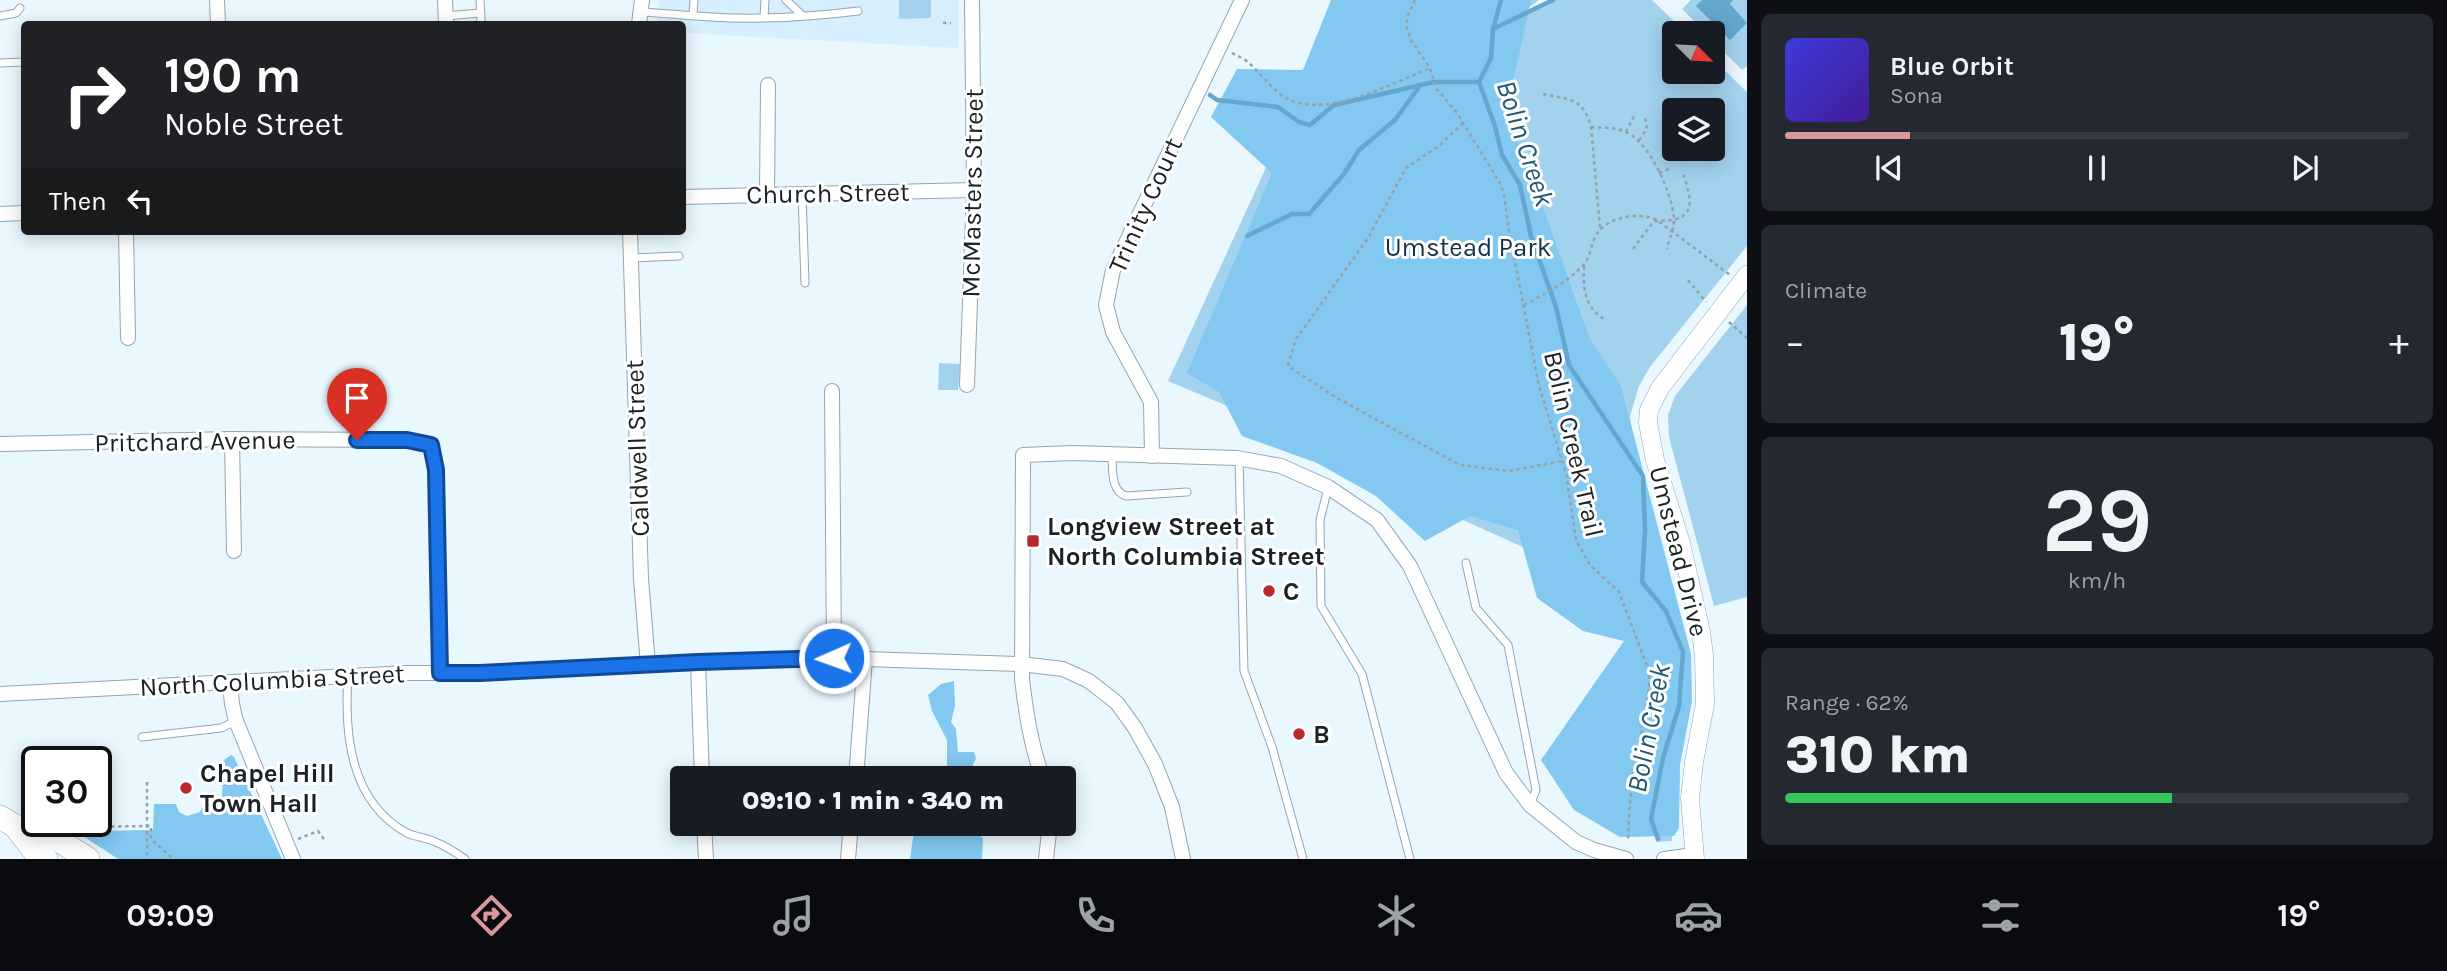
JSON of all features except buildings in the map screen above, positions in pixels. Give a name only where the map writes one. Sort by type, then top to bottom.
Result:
[{"type":"main road","points":[[8,821],[47,833],[51,849],[88,859]]},
{"type":"street","points":[[217,0],[218,21]]},
{"type":"street","points":[[445,0],[445,20]]},
{"type":"street","name":"McMasters Street","points":[[967,385],[974,190],[972,0]]},
{"type":"street","name":"Trinity Court","points":[[1153,456],[1151,402],[1113,332],[1106,305],[1113,270],[1242,0]]},
{"type":"street","points":[[767,195],[768,85]]},
{"type":"street","name":"Church Street","points":[[686,197],[974,190]]},
{"type":"street","points":[[0,214],[21,213]]},
{"type":"street","points":[[126,235],[128,338]]},
{"type":"street","name":"Caldwell Street","points":[[630,235],[641,579],[648,665]]},
{"type":"street","name":"Umstead Drive","points":[[1694,857],[1690,797],[1705,704],[1704,656],[1681,543],[1655,460],[1648,424],[1649,410],[1660,388],[1742,276]]},
{"type":"street","points":[[832,391],[834,658]]},
{"type":"street","points":[[232,439],[234,551]]},
{"type":"street","name":"Pritchard Avenue","points":[[0,444],[232,439],[407,440],[431,445],[436,470],[440,673]]},
{"type":"street","points":[[1038,766],[1025,710],[1021,664],[1023,455],[1112,454],[1239,458],[1281,466],[1328,487],[1377,520],[1410,566],[1506,773],[1530,805],[1576,842],[1626,859]]},
{"type":"street","name":"North Columbia Street","points":[[0,694],[348,676],[491,673],[834,658],[1021,664],[1063,669],[1089,681],[1117,703],[1155,764],[1172,807],[1183,859]]},
{"type":"street","points":[[857,766],[865,659]]},
{"type":"street","points":[[698,662],[702,766]]},
{"type":"street","points":[[230,682],[236,721],[293,859]]},
{"type":"street","points":[[705,836],[706,859]]},
{"type":"street","points":[[848,859],[850,836]]},
{"type":"street","points":[[1046,859],[1049,836]]},
{"type":"street","points":[[1664,859],[1694,857]]},
{"type":"lane","points":[[479,21],[480,0]]},
{"type":"lane","points":[[693,14],[694,0]]},
{"type":"lane","points":[[764,17],[765,0]]},
{"type":"lane","points":[[786,0],[802,15]]},
{"type":"lane","points":[[0,16],[16,13],[20,8]]},
{"type":"lane","points":[[641,12],[764,17],[858,11]]},
{"type":"lane","points":[[445,20],[480,13]]},
{"type":"lane","points":[[0,63],[21,62]]},
{"type":"lane","points":[[802,194],[805,283]]},
{"type":"lane","points":[[631,258],[679,256]]},
{"type":"lane","points":[[1112,454],[1115,489],[1119,494],[1187,492]]},
{"type":"lane","points":[[1239,458],[1244,671],[1272,747],[1303,859]]},
{"type":"lane","points":[[1328,487],[1320,520],[1321,606],[1362,674],[1410,859]]},
{"type":"lane","points":[[1466,563],[1476,608],[1508,645],[1536,790],[1530,805]]},
{"type":"lane","points":[[348,676],[348,734],[352,762],[369,799],[396,826],[436,842],[466,859]]},
{"type":"lane","points":[[142,737],[221,729],[236,721]]},
{"type":"path","points":[[1220,46],[1248,62],[1289,99],[1307,105],[1326,104],[1363,95],[1430,68],[1407,30],[1410,10],[1415,0]]},
{"type":"path","points":[[943,23],[951,23]]},
{"type":"path","name":"Bolin Creek Trail","points":[[1430,68],[1436,88],[1463,123],[1504,194],[1539,386],[1562,461],[1578,547],[1590,565],[1619,592],[1649,671],[1647,701],[1630,801],[1628,840]]},
{"type":"path","points":[[1543,94],[1577,102],[1587,114],[1591,127],[1600,229],[1584,264],[1584,294],[1593,311],[1606,320]]},
{"type":"path","points":[[1626,132],[1634,116]]},
{"type":"path","points":[[1639,140],[1647,129],[1645,117]]},
{"type":"path","points":[[1463,123],[1440,145],[1406,168],[1368,238],[1296,339],[1288,366],[1337,398],[1460,465],[1508,471],[1562,461]]},
{"type":"path","points":[[1591,127],[1626,132],[1639,140],[1653,159],[1674,220],[1667,249]]},
{"type":"path","points":[[1659,173],[1671,169]]},
{"type":"path","points":[[1633,249],[1649,226],[1657,220],[1674,220],[1683,216],[1690,197],[1683,174]]},
{"type":"path","points":[[1600,229],[1617,220],[1647,216],[1657,220],[1728,274],[1742,276]]},
{"type":"path","points":[[1683,216],[1688,220]]},
{"type":"path","points":[[1524,305],[1566,279],[1584,264]]},
{"type":"path","points":[[1688,280],[1713,306]]},
{"type":"path","points":[[1724,317],[1747,338]]},
{"type":"path","points":[[147,782],[147,858]]},
{"type":"path","points":[[112,828],[151,826],[151,839],[173,859]]},
{"type":"path","points":[[297,839],[318,831],[326,842]]},
{"type":"shaded area","points":[[659,0],[958,0],[958,48],[686,33],[686,21],[657,21]]},
{"type":"shaded area","points":[[1702,0],[1733,0],[1730,4],[1747,23],[1730,40],[1726,36],[1726,21],[1711,21],[1696,6]]},
{"type":"green space","points":[[899,0],[931,0],[931,18],[899,19]]},
{"type":"green space","name":"Umstead Park","points":[[1331,0],[1531,0],[1515,73],[1504,107],[1527,162],[1589,337],[1621,386],[1691,654],[1692,701],[1680,765],[1679,828],[1674,836],[1620,837],[1574,810],[1541,760],[1624,641],[1583,631],[1537,598],[1518,530],[1470,516],[1425,541],[1376,496],[1317,463],[1242,436],[1219,392],[1187,373],[1272,173],[1211,117],[1237,69],[1303,70]]},
{"type":"green space","name":"Umstead Park","points":[[1343,0],[1539,0],[1502,27],[1555,0],[1652,0],[1674,21],[1662,21],[1662,84],[1726,84],[1726,72],[1747,92],[1747,246],[1650,367],[1639,386],[1630,416],[1672,773],[1672,841],[1656,842],[1648,796],[1642,601],[1231,415],[1232,408],[1168,381]]},
{"type":"green space","points":[[1691,0],[1747,0],[1747,66],[1742,70],[1726,54],[1726,21],[1694,21],[1682,9]]},
{"type":"green space","points":[[1747,305],[1747,597],[1714,606],[1669,437],[1668,415],[1675,396]]},
{"type":"green space","points":[[939,363],[960,364],[958,390],[938,390]]},
{"type":"green space","points":[[954,681],[955,706],[951,722],[956,729],[958,752],[974,752],[976,758],[973,766],[947,766],[947,740],[932,711],[928,695],[941,684]]},
{"type":"green space","points":[[231,755],[234,757],[282,859],[118,859],[85,837],[112,837],[112,831],[153,830],[154,804],[176,804],[179,812],[187,816],[200,812],[204,804],[222,802],[223,761]]},
{"type":"green space","points":[[913,836],[983,838],[982,859],[910,859]]},
{"type":"waterway","points":[[1493,29],[1501,0]]},
{"type":"waterway","name":"Bolin Creek","points":[[1553,0],[1493,29],[1491,58],[1479,82],[1502,155],[1520,185],[1531,236],[1556,307],[1569,365],[1643,476],[1645,530],[1642,582],[1666,611],[1683,652],[1679,706],[1663,758],[1651,819],[1658,839]]},
{"type":"waterway","points":[[1210,95],[1217,100],[1278,107],[1299,122],[1310,125],[1334,105],[1434,82],[1479,82]]},
{"type":"waterway","points":[[1247,236],[1292,214],[1309,214],[1344,174],[1359,150],[1395,120],[1419,87]]},
{"type":"place","name":"Longview Street at North Columbia Street","points":[[1033,541]]},
{"type":"place","name":"C","points":[[1269,591]]},
{"type":"place","name":"B","points":[[1299,734]]},
{"type":"place","name":"Chapel Hill Town Hall","points":[[186,788]]},
{"type":"route","points":[[357,440],[407,440],[431,445],[436,470],[440,673],[574,670],[698,662],[834,658]]}]
